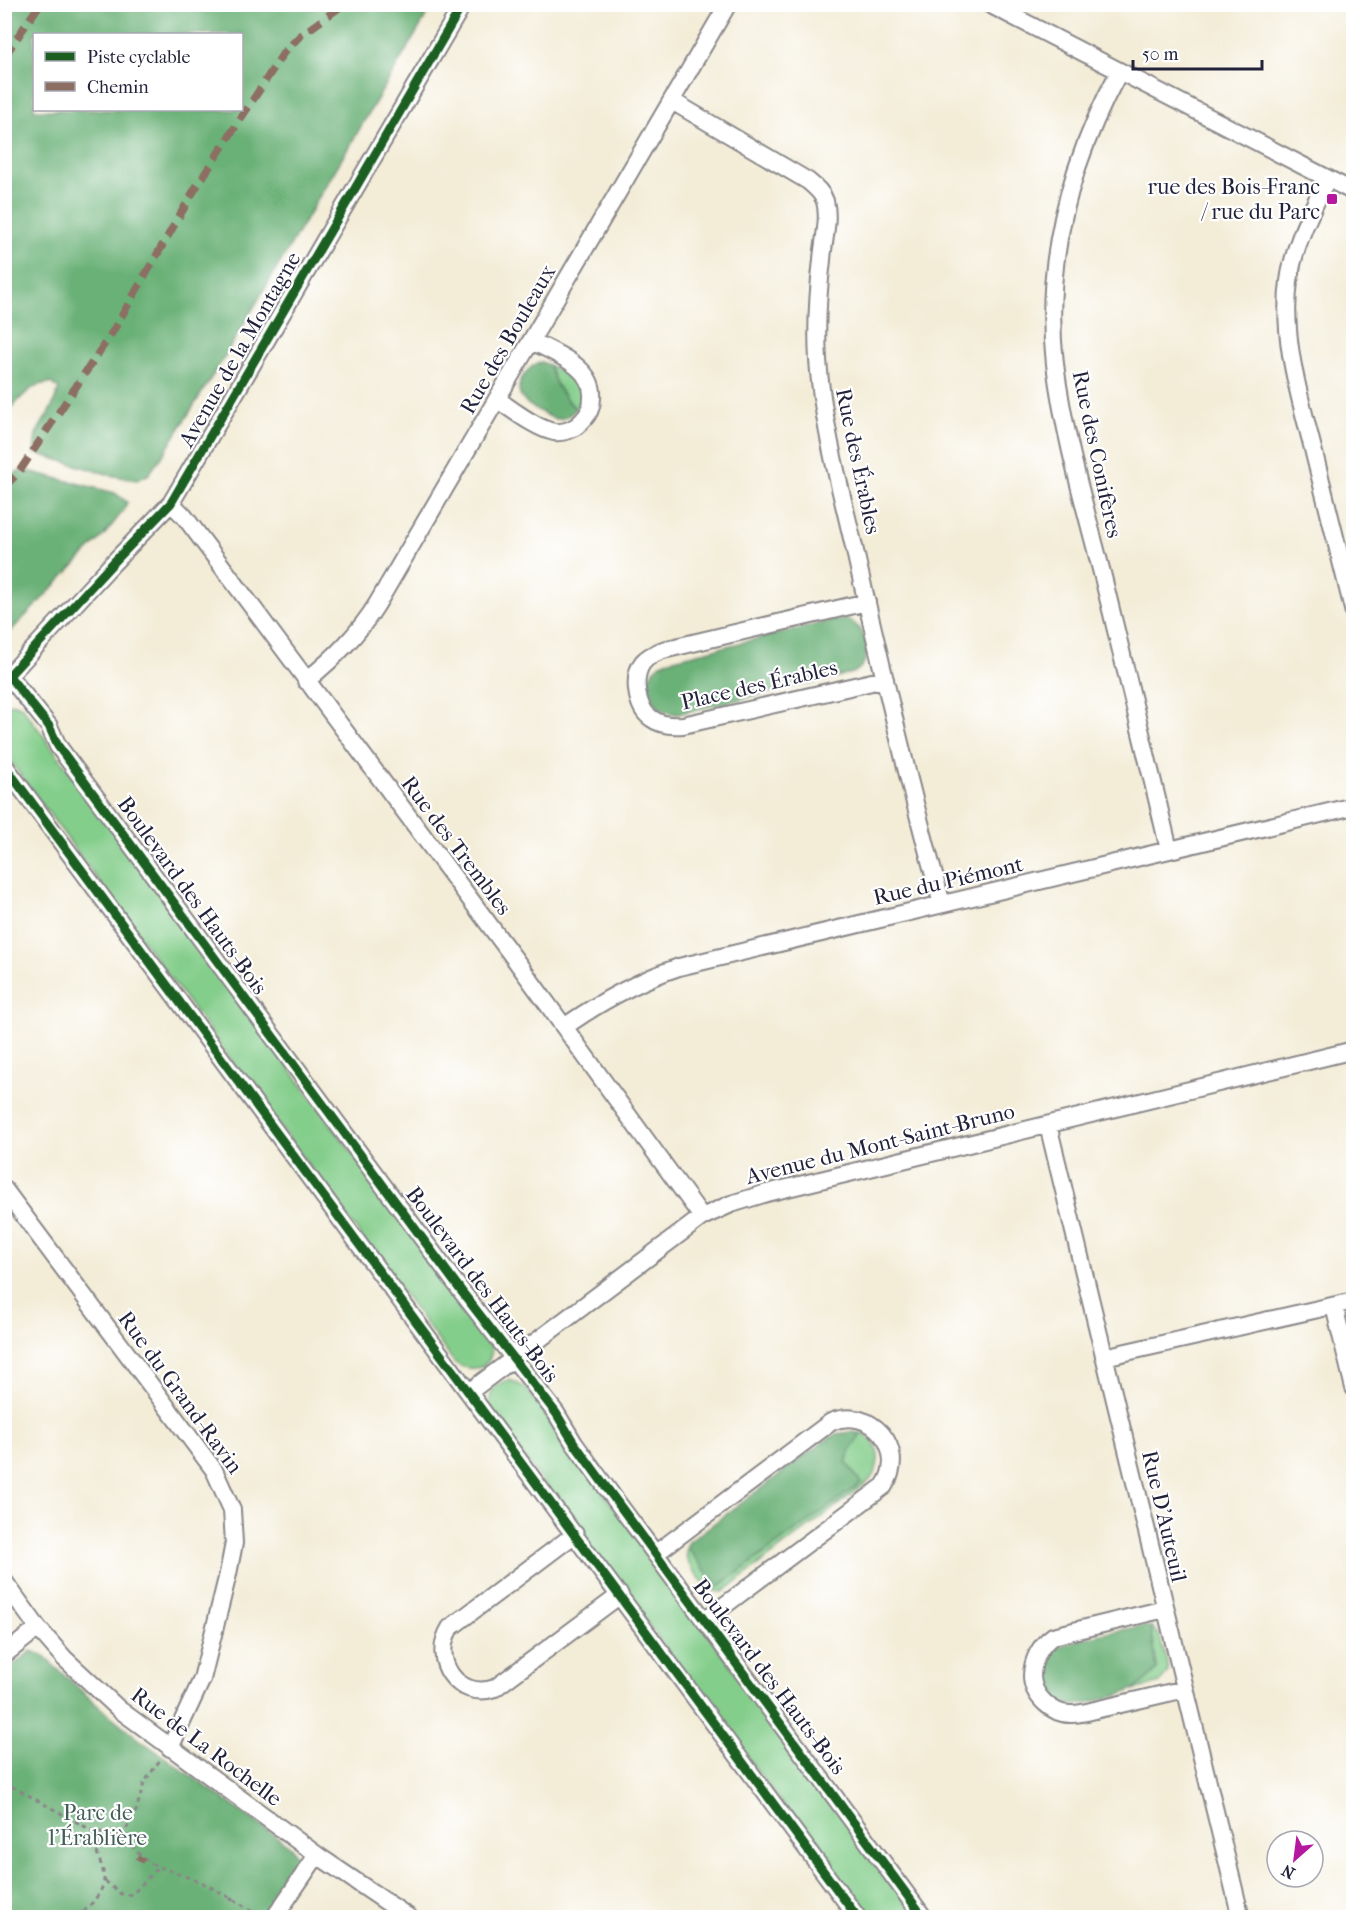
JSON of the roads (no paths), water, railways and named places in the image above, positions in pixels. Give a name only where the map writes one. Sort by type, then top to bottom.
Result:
[{"type":"street","name":"Avenue de la Montagne","points":[[7,678],[171,503],[463,4]]},
{"type":"street","name":"Rue des Bouleaux","points":[[306,681],[346,646],[370,615],[728,4]]},
{"type":"street","points":[[990,4],[1353,192]]},
{"type":"street","name":"Rue des Conifères","points":[[1119,72],[1085,144],[1067,199],[1055,271],[1053,341],[1061,399],[1085,505],[1169,850]]},
{"type":"street","name":"Rue des Érables","points":[[672,101],[808,181],[819,190],[824,199],[826,211],[818,301],[819,375],[830,442],[885,679],[942,904]]},
{"type":"street","points":[[1327,179],[1307,220],[1292,264],[1287,326],[1291,356],[1347,561],[1353,613]]},
{"type":"street","points":[[498,400],[538,426],[552,431],[569,430],[587,416],[592,403],[592,393],[586,376],[574,365],[532,341]]},
{"type":"street","name":"Rue des Trembles","points":[[171,503],[184,516],[564,1027],[702,1217]]},
{"type":"street","name":"Place des Érables","points":[[867,602],[663,650],[650,656],[640,667],[638,692],[643,708],[651,718],[663,724],[682,725],[885,679]]},
{"type":"street","name":"Boulevard des Hauts-Bois","points":[[7,678],[49,726],[58,746],[462,1292],[556,1413],[574,1443],[655,1554],[924,1917]]},
{"type":"street","points":[[4,765],[858,1917]]},
{"type":"street","name":"Rue du Piémont","points":[[564,1027],[609,998],[657,974],[723,956],[1353,806]]},
{"type":"street","name":"Avenue du Mont-Saint-Bruno","points":[[469,1392],[702,1217],[731,1204],[767,1193],[1353,1050]]},
{"type":"street","name":"Rue D'Auteuil","points":[[1048,1125],[1241,1917]]},
{"type":"street","name":"Rue du Grand-Ravin","points":[[4,1189],[214,1470],[232,1510],[234,1543],[205,1670],[167,1752]]},
{"type":"street","points":[[1104,1358],[1353,1301]]},
{"type":"street","points":[[1334,1306],[1353,1388]]},
{"type":"street","points":[[655,1554],[831,1422],[849,1418],[861,1420],[881,1433],[890,1444],[892,1464],[884,1486],[705,1620]]},
{"type":"street","points":[[575,1534],[450,1628],[443,1650],[446,1665],[451,1674],[459,1683],[473,1691],[480,1692],[495,1688],[620,1595]]},
{"type":"street","name":"Rue de La Rochelle","points":[[4,1581],[38,1628],[84,1679],[167,1752],[410,1917]]},
{"type":"street","points":[[1165,1609],[1050,1638],[1035,1659],[1032,1683],[1038,1695],[1051,1707],[1072,1714],[1185,1689]]},
{"type":"street","points":[[4,1655],[38,1628]]},
{"type":"street","points":[[274,1917],[317,1855]]},
{"type":"place","name":"rue des Bois-Franc / rue du Parc","points":[[1332,199]]},
{"type":"park label","name":"Parc de l'Érablière","points":[[98,1824]]}]
